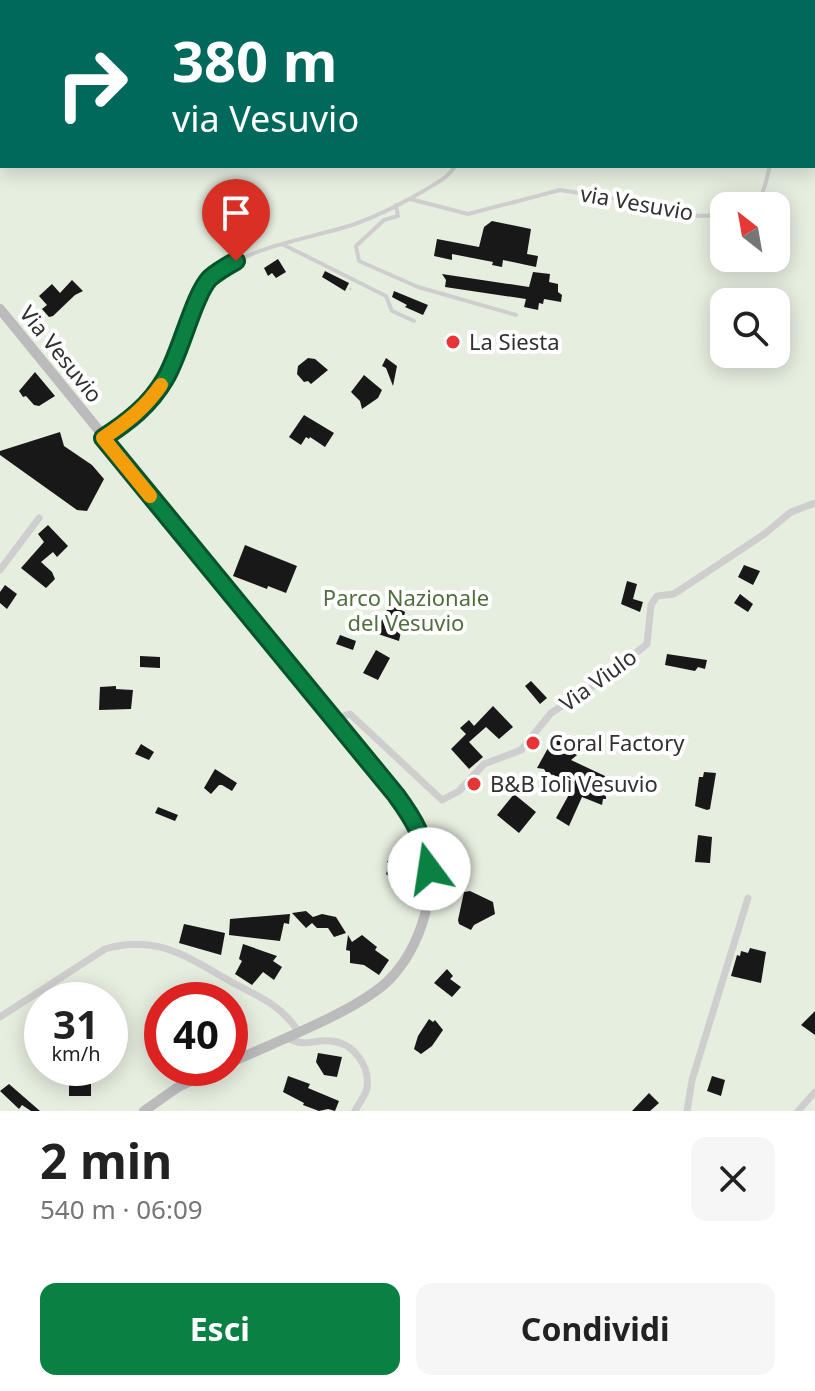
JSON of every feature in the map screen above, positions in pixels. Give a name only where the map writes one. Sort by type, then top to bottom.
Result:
[{"type":"street","name":"Via Vesuvio","points":[[0,309],[415,821],[425,843],[429,869],[422,925],[388,980],[363,998],[248,1054]]},
{"type":"street","name":"Via Viulo","points":[[333,719],[350,714],[442,800],[459,791],[484,764],[521,750],[551,713],[601,681],[647,644],[651,605],[657,596],[674,594],[763,535],[791,512],[815,503]]},
{"type":"street","points":[[0,570],[39,518]]},
{"type":"street","points":[[687,1111],[692,1080],[748,898]]},
{"type":"street","points":[[0,1017],[105,949],[133,943],[194,958],[269,1003],[286,1015],[298,1031]]},
{"type":"street","points":[[284,1037],[302,1045],[332,1041],[351,1049],[363,1061],[367,1089],[355,1111]]},
{"type":"street","points":[[144,1111],[180,1086]]},
{"type":"street","points":[[798,1111],[815,1092]]},
{"type":"lane","points":[[103,438],[129,421],[148,403],[165,379],[209,279],[236,261],[281,244],[357,223],[410,199],[451,174],[454,168]]},
{"type":"lane","points":[[762,192],[769,168]]},
{"type":"lane","name":"via Vesuvio","points":[[410,199],[468,214],[560,190],[665,206],[698,216],[710,216]]},
{"type":"lane","points":[[396,205],[398,216],[384,220],[356,246],[359,261],[418,287],[516,315]]},
{"type":"lane","points":[[281,244],[386,296],[392,311],[414,321]]},
{"type":"green space","name":"Parco Nazionale del Vesuvio","points":[[0,168],[815,168],[815,1111],[0,1111]]},
{"type":"building","points":[[492,221],[531,229],[527,254],[538,256],[536,267],[503,260],[502,267],[492,265],[493,262],[452,254],[452,260],[434,256],[437,239],[479,247],[484,227]]},
{"type":"building","points":[[278,259],[286,272],[276,278],[272,273],[268,276],[264,268]]},
{"type":"building","points":[[325,271],[349,283],[345,291],[322,277]]},
{"type":"building","points":[[533,272],[550,274],[549,282],[558,284],[561,302],[544,299],[543,304],[539,303],[538,310],[524,307],[526,299],[445,287],[446,280],[442,274],[529,287]]},
{"type":"building","points":[[72,280],[83,291],[49,317],[42,309],[47,305],[39,296],[52,284],[60,293]]},
{"type":"building","points":[[394,291],[428,305],[423,315],[392,297]]},
{"type":"building","points":[[308,358],[315,359],[328,370],[311,384],[304,382],[297,374],[298,366]]},
{"type":"building","points":[[386,358],[397,366],[393,386],[386,368],[382,366]]},
{"type":"building","points":[[35,372],[55,396],[39,406],[19,391]]},
{"type":"building","points":[[364,375],[382,390],[378,398],[362,409],[360,401],[351,392]]},
{"type":"building","points":[[304,415],[334,433],[325,447],[310,437],[306,437],[301,445],[289,437]]},
{"type":"building","points":[[60,432],[64,446],[92,465],[104,479],[87,511],[77,510],[0,455],[0,451]]},
{"type":"building","points":[[48,525],[68,546],[57,557],[53,552],[41,562],[55,579],[46,588],[21,568],[44,542],[38,534]]},
{"type":"building","points":[[245,545],[297,566],[286,593],[233,576]]},
{"type":"building","points":[[744,565],[760,571],[753,585],[738,577]]},
{"type":"building","points":[[627,581],[637,584],[633,599],[643,602],[640,612],[621,604]]},
{"type":"building","points":[[5,585],[17,594],[7,609],[0,603],[0,592]]},
{"type":"building","points":[[740,594],[753,604],[748,612],[734,603]]},
{"type":"building","points":[[390,604],[405,612],[399,641],[375,633]]},
{"type":"building","points":[[340,635],[356,641],[353,650],[336,644]]},
{"type":"building","points":[[376,650],[390,658],[378,680],[363,673]]},
{"type":"building","points":[[667,654],[707,660],[705,669],[698,667],[695,671],[665,665]]},
{"type":"building","points":[[140,656],[160,657],[160,668],[140,667]]},
{"type":"building","points":[[531,681],[547,698],[540,704],[525,686]]},
{"type":"building","points":[[116,686],[116,689],[133,690],[131,709],[99,710],[100,687]]},
{"type":"building","points":[[493,706],[513,727],[499,739],[486,727],[469,742],[483,757],[469,769],[451,749],[466,734],[460,728],[469,720],[474,726]]},
{"type":"building","points":[[558,737],[561,744],[569,749],[582,751],[571,760],[605,776],[606,799],[603,799],[602,805],[582,797],[569,826],[556,818],[572,789],[544,769],[537,768],[553,739]]},
{"type":"building","points":[[141,744],[154,752],[149,760],[135,754]]},
{"type":"building","points":[[215,769],[237,783],[232,791],[219,785],[211,794],[204,788]]},
{"type":"building","points":[[704,772],[716,773],[710,809],[707,810],[695,806],[699,777],[703,777]]},
{"type":"building","points":[[514,794],[536,812],[519,833],[497,815]]},
{"type":"building","points":[[158,807],[178,815],[175,821],[155,813]]},
{"type":"building","points":[[698,835],[712,837],[710,863],[695,862]]},
{"type":"building","points":[[404,858],[410,863],[410,876],[391,878],[386,874],[387,861]]},
{"type":"building","points":[[470,891],[493,902],[495,914],[474,925],[471,930],[459,924],[458,920],[464,892]]},
{"type":"building","points":[[306,911],[313,917],[322,914],[336,917],[346,933],[334,937],[328,928],[317,928],[312,923],[306,928],[292,913]]},
{"type":"building","points":[[290,914],[289,924],[284,923],[280,941],[229,935],[230,919]]},
{"type":"building","points":[[184,924],[225,933],[221,955],[179,943]]},
{"type":"building","points":[[348,935],[352,942],[362,935],[389,960],[379,975],[364,965],[350,963],[350,951],[346,950]]},
{"type":"building","points":[[243,944],[277,956],[273,961],[282,967],[274,980],[263,972],[252,985],[235,974],[242,961],[239,959]]},
{"type":"building","points":[[750,948],[766,952],[761,983],[731,976],[737,955],[740,956],[741,951],[748,953]]},
{"type":"building","points":[[447,969],[453,976],[450,979],[461,987],[452,997],[434,983]]},
{"type":"building","points":[[815,1011],[815,1035],[801,1025]]},
{"type":"building","points":[[429,1019],[435,1020],[443,1030],[432,1046],[421,1054],[414,1049]]},
{"type":"building","points":[[318,1053],[342,1057],[337,1077],[324,1075],[316,1062]]},
{"type":"building","points":[[288,1076],[310,1084],[308,1088],[339,1101],[335,1111],[319,1111],[283,1092]]},
{"type":"building","points":[[712,1076],[725,1080],[721,1096],[707,1091]]},
{"type":"building","points":[[9,1084],[40,1111],[31,1111],[22,1105],[19,1109],[0,1091]]},
{"type":"building","points":[[69,1086],[91,1086],[91,1096],[69,1096]]},
{"type":"building","points":[[649,1093],[659,1103],[650,1111],[632,1111]]},
{"type":"slow traffic","points":[[150,496],[103,438],[129,421],[161,385]]},
{"type":"place","name":"La Siesta","points":[[453,342]]},
{"type":"place","name":"Coral Factory","points":[[533,743]]},
{"type":"place","name":"B&B Iolì Vesuvio","points":[[474,784]]},
{"type":"route","points":[[236,261],[209,279],[165,379],[148,403],[129,421],[103,438],[396,795],[415,821],[425,843],[429,869]]}]
